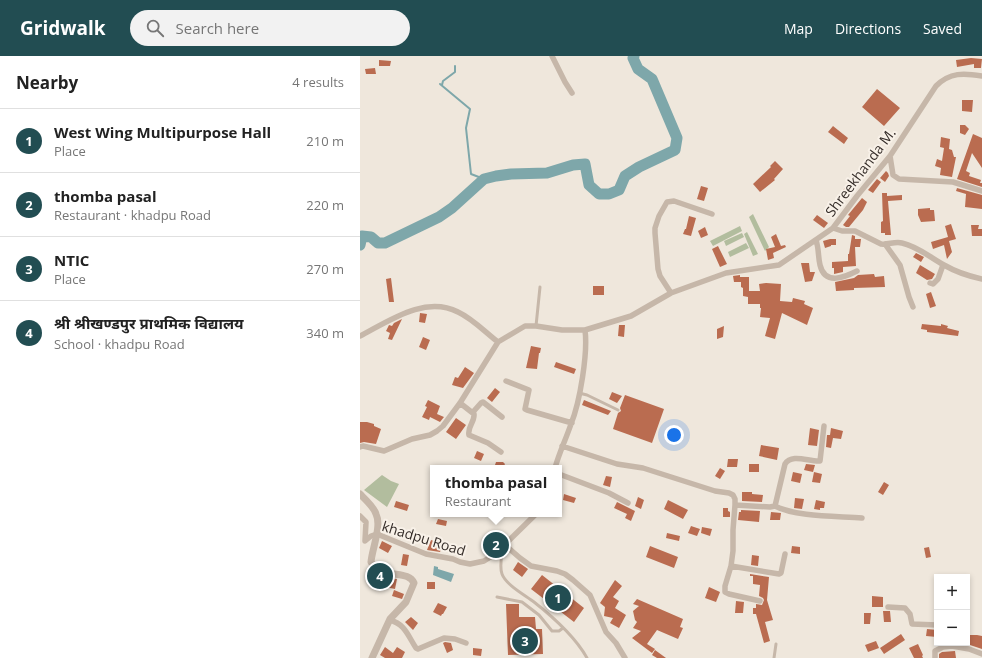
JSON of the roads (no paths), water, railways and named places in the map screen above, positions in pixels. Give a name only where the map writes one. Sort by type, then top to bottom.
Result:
[{"type":"street","points":[[552,56],[572,93]]},
{"type":"street","name":"Shreekhanda M.","points":[[536,326],[562,330],[585,330],[631,316],[671,293],[726,273],[779,265],[833,228],[890,156],[936,86],[942,80],[950,76],[966,74],[982,76]]},
{"type":"street","points":[[890,156],[893,175],[899,179],[953,182],[982,191]]},
{"type":"street","points":[[671,293],[660,276],[658,269],[655,228],[664,206],[667,202],[674,201],[712,214]]},
{"type":"street","points":[[833,228],[842,231],[855,231],[881,244],[896,242],[902,243],[924,252],[943,265],[959,273],[982,279]]},
{"type":"street","points":[[816,240],[819,247],[822,271],[831,278],[838,279],[857,271]]},
{"type":"street","points":[[885,244],[900,265],[908,297],[913,307]]},
{"type":"street","points":[[930,283],[933,284],[938,279],[943,265]]},
{"type":"street","points":[[360,336],[409,311],[423,307],[438,306],[449,308],[458,312],[498,342]]},
{"type":"street","points":[[360,447],[363,446],[384,451],[412,439],[430,435],[443,426],[460,403],[498,342],[525,326],[536,326]]},
{"type":"street","points":[[556,465],[572,423],[579,393],[586,339],[585,330]]},
{"type":"street","points":[[506,381],[529,390],[525,406],[527,410],[572,423]]},
{"type":"street","points":[[473,412],[483,402],[502,417]]},
{"type":"street","points":[[460,403],[473,412],[475,418],[468,430],[469,435],[488,443],[501,452]]},
{"type":"street","points":[[776,506],[785,464],[788,459],[792,458],[820,461],[824,426]]},
{"type":"street","points":[[562,446],[617,464],[643,468],[715,491],[733,495],[736,505],[731,566],[725,586],[725,592],[760,601]]},
{"type":"street","points":[[562,475],[609,493],[628,503]]},
{"type":"street","points":[[360,494],[376,514],[378,527],[371,562],[374,567],[385,572],[408,577],[414,581],[406,602],[390,620],[372,658]]},
{"type":"street","points":[[736,505],[776,506],[796,513],[862,518]]},
{"type":"street","name":"khadpu Road","points":[[360,516],[366,522],[365,542],[371,536],[377,534],[426,554],[453,559],[466,564],[484,560],[504,546],[520,528],[533,517]]},
{"type":"street","points":[[504,546],[531,566],[557,571],[573,580],[590,595],[606,632],[616,643],[625,658]]},
{"type":"street","points":[[731,566],[779,574],[782,573],[785,554]]},
{"type":"street","points":[[888,607],[905,608],[910,614],[912,624],[934,625]]},
{"type":"street","points":[[390,620],[403,627],[418,649],[444,638],[455,639],[466,643]]},
{"type":"street","points":[[935,658],[935,651],[946,646]]},
{"type":"street","points":[[959,646],[982,654]]},
{"type":"lane","points":[[536,326],[540,287]]},
{"type":"lane","points":[[579,393],[618,410]]},
{"type":"lane","points":[[504,546],[501,566],[503,576],[513,587],[540,607],[563,628],[578,644],[587,658]]},
{"type":"lane","points":[[497,597],[522,602],[539,615],[552,631],[559,631],[563,628]]},
{"type":"lane","points":[[774,658],[776,644]]},
{"type":"water","points":[[434,566],[438,567],[438,569],[454,574],[451,582],[433,575]]},
{"type":"waterway","points":[[360,245],[362,236],[371,237],[378,243],[385,243],[439,217],[452,208],[484,179],[496,176],[547,173],[573,165],[585,164],[589,185],[599,194],[609,194],[619,190],[625,176],[639,167],[675,150],[677,138],[652,79],[638,69],[633,58],[634,56]]},
{"type":"waterway","points":[[442,85],[443,81],[455,72],[455,66]]},
{"type":"waterway","points":[[440,84],[470,109],[466,128],[471,174],[484,179]]},
{"type":"place","name":"thomba pasal","points":[[496,545]]},
{"type":"place","name":"श्री श्रीखण्डपुर प्राथमिक विद्यालय","points":[[380,576]]},
{"type":"place","name":"West Wing Multipurpose Hall","points":[[558,598]]},
{"type":"place","name":"NTIC","points":[[525,641]]}]
